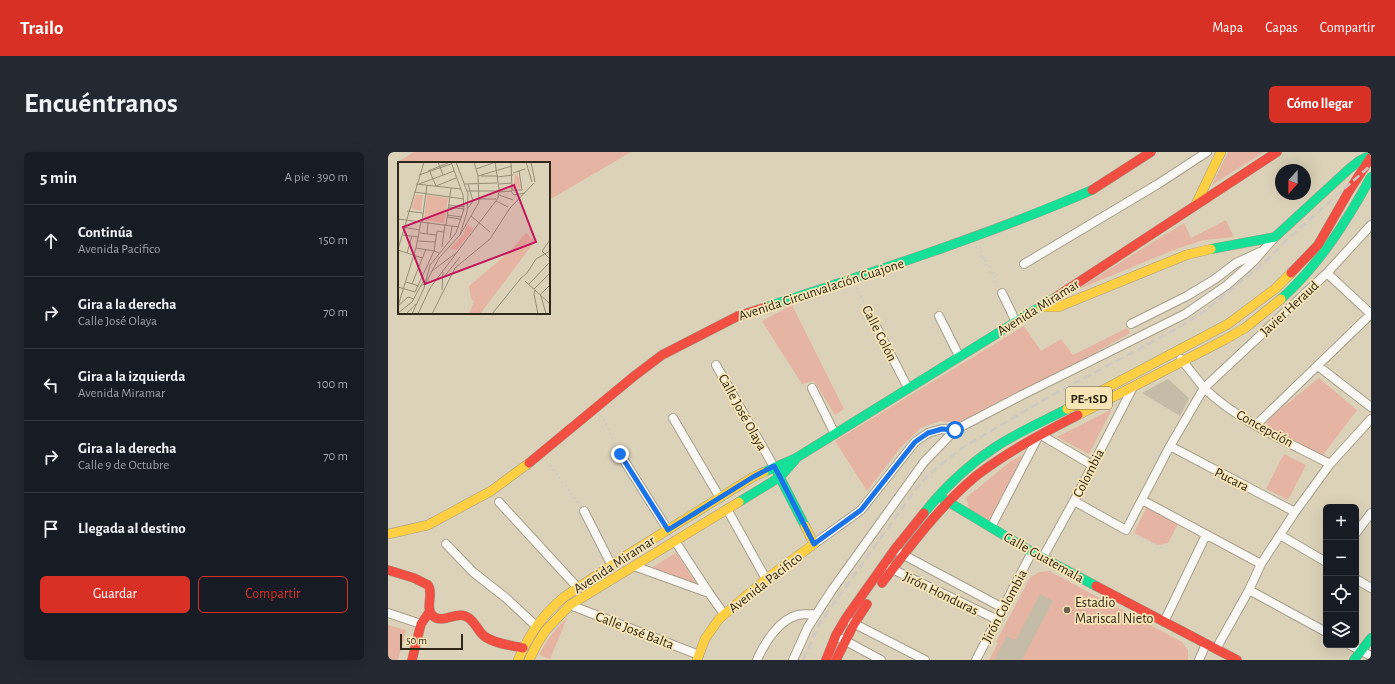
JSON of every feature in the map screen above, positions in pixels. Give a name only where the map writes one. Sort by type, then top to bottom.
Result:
[{"type":"main road","name":"Avenida Circunvalación Cuajone","points":[[388,534],[428,525],[491,491],[520,470],[633,377],[662,356],[738,316],[904,262],[1055,206],[1096,188],[1151,152]]},
{"type":"main road","points":[[1196,204],[1221,152]]},
{"type":"main road","name":"Avenida Miramar","points":[[518,660],[536,626],[557,603],[578,588],[753,477],[774,466],[796,458],[1016,322],[1277,152]]},
{"type":"main road","points":[[1040,307],[1058,307],[1186,255],[1275,237],[1359,161],[1371,156]]},
{"type":"main road","name":"PE-1SD","points":[[826,660],[836,635],[846,618],[895,549],[938,495],[958,476],[994,448],[1228,324],[1257,304],[1288,277],[1318,245],[1371,156]]},
{"type":"main road","name":"PE-1SD","points":[[836,660],[854,624],[893,569],[948,502],[992,465],[1040,435],[1184,362],[1246,327],[1298,282],[1312,266],[1332,240],[1369,183],[1371,177]]},
{"type":"main road","name":"Avenida Miramar","points":[[531,659],[535,647],[548,627],[570,605],[780,477],[796,458]]},
{"type":"main road","name":"Calle José Olaya","points":[[774,466],[814,544]]},
{"type":"main road","name":"Calle Guatemala","points":[[938,495],[1042,558],[1236,660]]},
{"type":"main road","name":"Avenida Pacifico","points":[[698,658],[710,631],[724,614],[766,579],[814,544]]},
{"type":"main road","points":[[388,570],[421,580],[428,585],[432,593],[430,611],[421,624],[412,660]]},
{"type":"main road","points":[[430,611],[437,619],[466,616],[485,635],[505,644],[523,648]]},
{"type":"main road","points":[[1354,660],[1371,638]]},
{"type":"street","points":[[1024,264],[1158,184],[1207,152]]},
{"type":"street","name":"Javier Heraud","points":[[1126,530],[1170,446],[1204,388],[1327,273],[1371,225]]},
{"type":"street","points":[[793,660],[816,614],[832,590],[924,462],[955,430],[1185,314],[1228,285],[1253,262],[1275,237]]},
{"type":"street","points":[[1131,324],[1187,296],[1236,263],[1262,251]]},
{"type":"street","points":[[1256,425],[1371,314],[1327,273]]},
{"type":"street","points":[[1002,293],[1016,322]]},
{"type":"street","points":[[939,316],[959,356]]},
{"type":"street","name":"Calle Colón","points":[[878,328],[908,388]]},
{"type":"street","name":"Concepción","points":[[1175,353],[1204,388],[1216,399],[1256,425],[1330,464]]},
{"type":"street","name":"Calle José Olaya","points":[[716,365],[774,466]]},
{"type":"street","points":[[1318,366],[1371,408]]},
{"type":"street","points":[[812,388],[835,434]]},
{"type":"street","name":"Colombia","points":[[1042,558],[1074,501],[1133,388]]},
{"type":"street","points":[[673,418],[720,498]]},
{"type":"street","points":[[1216,649],[1249,590],[1261,564],[1295,512],[1330,464],[1371,419]]},
{"type":"street","name":"Avenida Pacifico","points":[[814,544],[861,510],[915,442],[928,433],[942,429],[955,430]]},
{"type":"street","points":[[991,527],[1040,435],[1092,465]]},
{"type":"street","name":"Pucara","points":[[1170,446],[1295,512]]},
{"type":"street","points":[[620,454],[668,530]]},
{"type":"street","points":[[1142,500],[1261,564]]},
{"type":"street","points":[[1074,501],[1126,530]]},
{"type":"street","points":[[499,502],[578,588]]},
{"type":"street","points":[[727,509],[766,579]]},
{"type":"street","points":[[584,511],[612,566]]},
{"type":"street","points":[[1359,528],[1371,513]]},
{"type":"street","points":[[1164,622],[1206,535]]},
{"type":"street","points":[[1280,535],[1323,560]]},
{"type":"street","points":[[675,541],[724,614]]},
{"type":"street","points":[[446,544],[473,572],[506,598],[536,626]]},
{"type":"street","name":"Jirón Honduras","points":[[895,549],[1003,608]]},
{"type":"street","name":"Jirón Colombia","points":[[976,660],[1032,552]]},
{"type":"street","name":"Jirón Honduras","points":[[885,564],[998,620]]},
{"type":"street","points":[[634,566],[709,593]]},
{"type":"street","points":[[1359,581],[1371,588]]},
{"type":"street","points":[[1249,590],[1323,630]]},
{"type":"street","name":"Calle José Balta","points":[[570,605],[698,658]]},
{"type":"street","points":[[388,613],[421,624]]},
{"type":"street","points":[[757,660],[764,644],[783,623],[797,615],[816,614]]},
{"type":"street","points":[[846,618],[854,624],[925,660]]},
{"type":"street","points":[[836,635],[881,660]]},
{"type":"street","points":[[1199,660],[1206,644]]},
{"type":"street","points":[[1356,648],[1371,656]]},
{"type":"path","points":[[976,235],[976,248],[982,248],[981,258],[986,258],[985,265],[990,266],[990,273],[995,273],[995,282],[1002,293]]},
{"type":"path","name":"Calle Colón","points":[[852,279],[878,328]]},
{"type":"path","points":[[597,407],[620,454]]},
{"type":"path","points":[[541,453],[584,511]]},
{"type":"path","points":[[1126,530],[1165,549]]},
{"type":"shaded area","points":[[414,152],[631,152],[550,199],[550,162],[398,162],[398,167],[396,163]]},
{"type":"shaded area","points":[[1228,152],[1264,152],[1212,185]]},
{"type":"shaded area","points":[[1226,220],[1234,237],[1204,240],[1176,249],[1074,291],[1184,223],[1191,238]]},
{"type":"shaded area","points":[[792,305],[844,409],[835,415],[814,381],[802,384],[762,321]]},
{"type":"shaded area","points":[[1024,326],[1041,351],[1061,339],[1073,355],[1127,328],[1130,333],[1077,363],[973,416],[957,423],[940,421],[921,428],[901,447],[867,491],[835,441]]},
{"type":"shaded area","points":[[1319,378],[1357,410],[1323,455],[1270,428],[1267,423],[1268,419]]},
{"type":"shaded area","points":[[1112,409],[1089,454],[1057,437]]},
{"type":"shaded area","points":[[1284,454],[1306,465],[1288,500],[1266,489]]},
{"type":"shaded area","points":[[1023,455],[989,520],[970,510],[966,498],[1011,461]]},
{"type":"shaded area","points":[[1147,506],[1179,522],[1168,543],[1158,545],[1134,533]]},
{"type":"shaded area","points":[[674,554],[677,554],[696,583],[694,586],[651,571],[651,568]]},
{"type":"shaded area","name":"Estadio Mariscal Nieto","points":[[1049,571],[1182,642],[1188,650],[1188,660],[989,660],[998,643],[996,642],[1030,578],[1039,572]]},
{"type":"shaded area","points":[[567,618],[550,659],[539,655],[551,635]]},
{"type":"shaded area","points":[[388,625],[406,630],[398,660],[388,660]]},
{"type":"building","points":[[1168,379],[1189,398],[1180,416],[1142,393]]},
{"type":"building","points":[[1040,594],[1053,601],[1022,660],[994,660],[1007,636],[1016,640]]},
{"type":"railway","points":[[803,660],[820,623],[916,489],[929,474],[962,448],[1047,398],[1178,328],[1206,310],[1264,263],[1290,237],[1371,165]]},
{"type":"traffic: fast","points":[[1211,249],[1275,237],[1349,169],[1359,161],[1371,155]]},
{"type":"traffic: fast","points":[[1281,299],[1295,286],[1320,257],[1342,226],[1371,177]]},
{"type":"traffic: fast","points":[[766,307],[971,238],[1092,190]]},
{"type":"traffic: fast","points":[[764,472],[796,458],[1056,297]]},
{"type":"traffic: fast","points":[[924,513],[956,478],[974,462],[1011,437],[1067,409]]},
{"type":"traffic: fast","points":[[739,502],[780,477],[795,460]]},
{"type":"traffic: fast","points":[[776,470],[805,526]]},
{"type":"traffic: fast","points":[[942,498],[1032,552],[1096,586]]},
{"type":"traffic: fast","points":[[1354,660],[1371,638]]},
{"type":"traffic: slow","points":[[1196,204],[1221,152]]},
{"type":"traffic: slow","points":[[1041,307],[1058,307],[1186,255],[1211,249]]},
{"type":"traffic: slow","points":[[1067,409],[1228,324],[1275,289],[1291,273]]},
{"type":"traffic: slow","points":[[1078,415],[1226,339],[1245,328],[1281,299]]},
{"type":"traffic: slow","points":[[388,534],[428,525],[491,491],[529,463]]},
{"type":"traffic: slow","points":[[518,660],[537,626],[549,611],[564,597],[627,555],[753,477],[764,472]]},
{"type":"traffic: slow","points":[[529,660],[546,630],[570,605],[739,502]]},
{"type":"traffic: slow","points":[[697,660],[705,639],[719,619],[766,579],[814,544],[805,526]]},
{"type":"traffic: jam","points":[[1092,190],[1151,152]]},
{"type":"traffic: jam","points":[[1056,297],[1277,152]]},
{"type":"traffic: jam","points":[[1291,273],[1318,245],[1349,191],[1371,157]]},
{"type":"traffic: jam","points":[[529,463],[633,377],[662,355],[738,316],[766,307]]},
{"type":"traffic: jam","points":[[882,583],[938,513],[976,476],[1013,451],[1078,415]]},
{"type":"traffic: jam","points":[[826,660],[836,635],[846,618],[895,549],[924,513]]},
{"type":"traffic: jam","points":[[388,570],[414,578],[428,585],[430,589],[429,608],[432,615],[436,618],[443,619],[461,615],[468,617],[488,639],[523,648]]},
{"type":"traffic: jam","points":[[1096,586],[1237,660]]},
{"type":"traffic: jam","points":[[836,660],[854,624],[867,604]]},
{"type":"traffic: jam","points":[[412,660],[421,624],[430,611]]},
{"type":"place","name":"Estadio Mariscal Nieto","points":[[1067,610]]},
{"type":"route","points":[[620,454],[668,530],[753,477],[774,466],[814,544],[861,510],[915,442],[928,433],[942,429],[955,430]]}]
